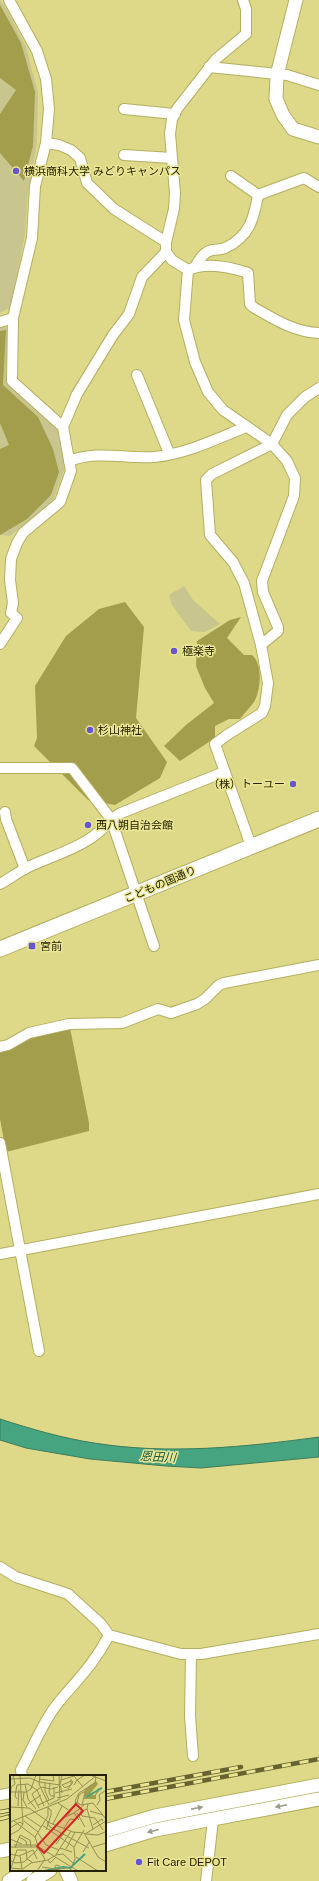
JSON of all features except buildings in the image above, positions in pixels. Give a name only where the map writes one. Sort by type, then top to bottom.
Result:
[{"type":"main road","name":"こどもの国通り","points":[[0,949],[319,819]]},
{"type":"street","points":[[9,0],[37,51],[46,79],[49,109],[46,143],[35,186],[32,238],[13,318],[12,381],[64,427]]},
{"type":"street","points":[[0,644],[17,618],[11,613],[12,603],[10,580],[11,559],[17,542],[23,534],[60,502],[71,471],[64,427],[77,394],[113,335],[128,314],[142,277],[166,247],[174,209],[170,134],[175,114],[216,59],[246,34],[246,13],[243,0]]},
{"type":"street","points":[[296,0],[277,74],[276,99],[283,115],[293,129],[319,137]]},
{"type":"street","points":[[209,67],[287,75],[319,85]]},
{"type":"street","points":[[124,109],[175,114]]},
{"type":"street","points":[[46,143],[59,145],[70,150],[80,158],[87,182],[114,209],[166,247],[172,260],[192,269],[230,267],[248,273],[250,304],[253,307],[294,329],[307,333],[319,333]]},
{"type":"street","points":[[124,154],[172,158]]},
{"type":"street","points":[[231,176],[258,195]]},
{"type":"street","points":[[258,195],[304,178],[319,187]]},
{"type":"street","points":[[258,195],[253,221],[247,230],[236,242],[224,249],[210,250],[202,256],[192,269],[184,320],[195,362],[208,392],[223,410],[272,444],[287,461],[295,478],[295,487],[285,522],[262,581],[263,592],[278,627],[278,631],[261,645]]},
{"type":"street","points":[[0,322],[13,318]]},
{"type":"street","points":[[138,376],[169,453]]},
{"type":"street","points":[[251,846],[215,744],[262,713],[265,706],[268,683],[261,645],[244,583],[233,562],[210,535],[206,480],[212,474],[272,444],[287,415],[305,397],[319,388]]},
{"type":"street","points":[[69,461],[83,456],[98,454],[136,458],[192,449],[246,427]]},
{"type":"street","points":[[0,768],[72,768],[111,819],[154,946]]},
{"type":"street","points":[[0,884],[25,869],[80,844],[106,826],[111,819],[120,813],[224,772]]},
{"type":"street","points":[[5,812],[6,819],[25,869]]},
{"type":"street","points":[[0,1047],[8,1045],[29,1033],[69,1024],[122,1023],[158,1009],[171,1013],[197,1004],[205,999],[219,985],[224,983],[319,965]]},
{"type":"street","points":[[0,1143],[39,1351]]},
{"type":"street","points":[[0,1254],[319,1194]]},
{"type":"street","points":[[0,1567],[16,1577],[68,1594],[101,1624],[109,1635],[181,1654],[192,1655],[319,1634]]},
{"type":"street","points":[[22,1775],[21,1770],[45,1722],[58,1703],[95,1660],[109,1635]]},
{"type":"street","points":[[192,1655],[190,1716],[193,1756]]},
{"type":"street","points":[[106,1831],[155,1816],[319,1785]]},
{"type":"street","points":[[0,1795],[10,1792]]},
{"type":"street","points":[[106,1846],[155,1830],[319,1799]]},
{"type":"street","points":[[206,1881],[213,1820]]},
{"type":"street","points":[[0,1851],[10,1849]]},
{"type":"street","points":[[9,1881],[24,1871]]},
{"type":"street","points":[[33,1881],[48,1871]]},
{"type":"street","points":[[66,1871],[71,1881]]},
{"type":"shaded area","name":"横浜商科大学 みどりキャンパス","points":[[0,0],[6,8],[26,47],[38,93],[37,143],[27,199],[25,234],[11,307],[0,313]]},
{"type":"shaded area","points":[[0,5],[21,43],[35,92],[33,146],[24,181],[0,153],[0,114],[16,90],[0,78]]},
{"type":"shaded area","points":[[5,327],[13,332],[13,384],[61,432],[64,470],[53,501],[10,536],[0,535],[0,328]]},
{"type":"shaded area","points":[[6,330],[3,385],[38,417],[53,449],[59,472],[51,495],[27,519],[0,535],[0,449],[9,445],[0,423],[0,331]]},
{"type":"shaded area","points":[[184,586],[193,600],[220,624],[205,632],[191,631],[172,605],[169,595]]},
{"type":"shaded area","points":[[125,602],[144,627],[136,718],[167,762],[160,778],[115,805],[88,800],[34,746],[37,738],[35,686],[66,636],[99,609]]},
{"type":"shaded area","points":[[241,617],[227,638],[244,655],[252,655],[256,659],[260,677],[258,691],[254,702],[240,719],[229,719],[215,726],[215,738],[180,761],[164,746],[186,725],[214,703],[205,688],[196,666],[197,641],[230,620]]},
{"type":"shaded area","points":[[70,1028],[89,1123],[89,1131],[6,1152],[0,1119],[0,1050],[30,1038]]},
{"type":"water","name":"恩田川","points":[[0,1419],[70,1439],[122,1447],[150,1449],[207,1448],[263,1444],[319,1437],[319,1457],[201,1468],[90,1459],[26,1448],[0,1440]]},
{"type":"railway","points":[[106,1799],[319,1759]]},
{"type":"railway","points":[[106,1792],[241,1767]]},
{"type":"railway","points":[[0,1812],[10,1810]]},
{"type":"railway","points":[[0,1819],[10,1816]]},
{"type":"place","name":"横浜商科大学 みどりキャンパス","points":[[16,171]]},
{"type":"place","name":"極楽寺","points":[[174,651]]},
{"type":"place","name":"杉山神社","points":[[90,730]]},
{"type":"place","name":"（株）トーユー","points":[[293,784]]},
{"type":"place","name":"西八朔自治会館","points":[[88,825]]},
{"type":"place","name":"宮前","points":[[32,946]]},
{"type":"place","name":"Fit Care DEPOT","points":[[139,1862]]}]
